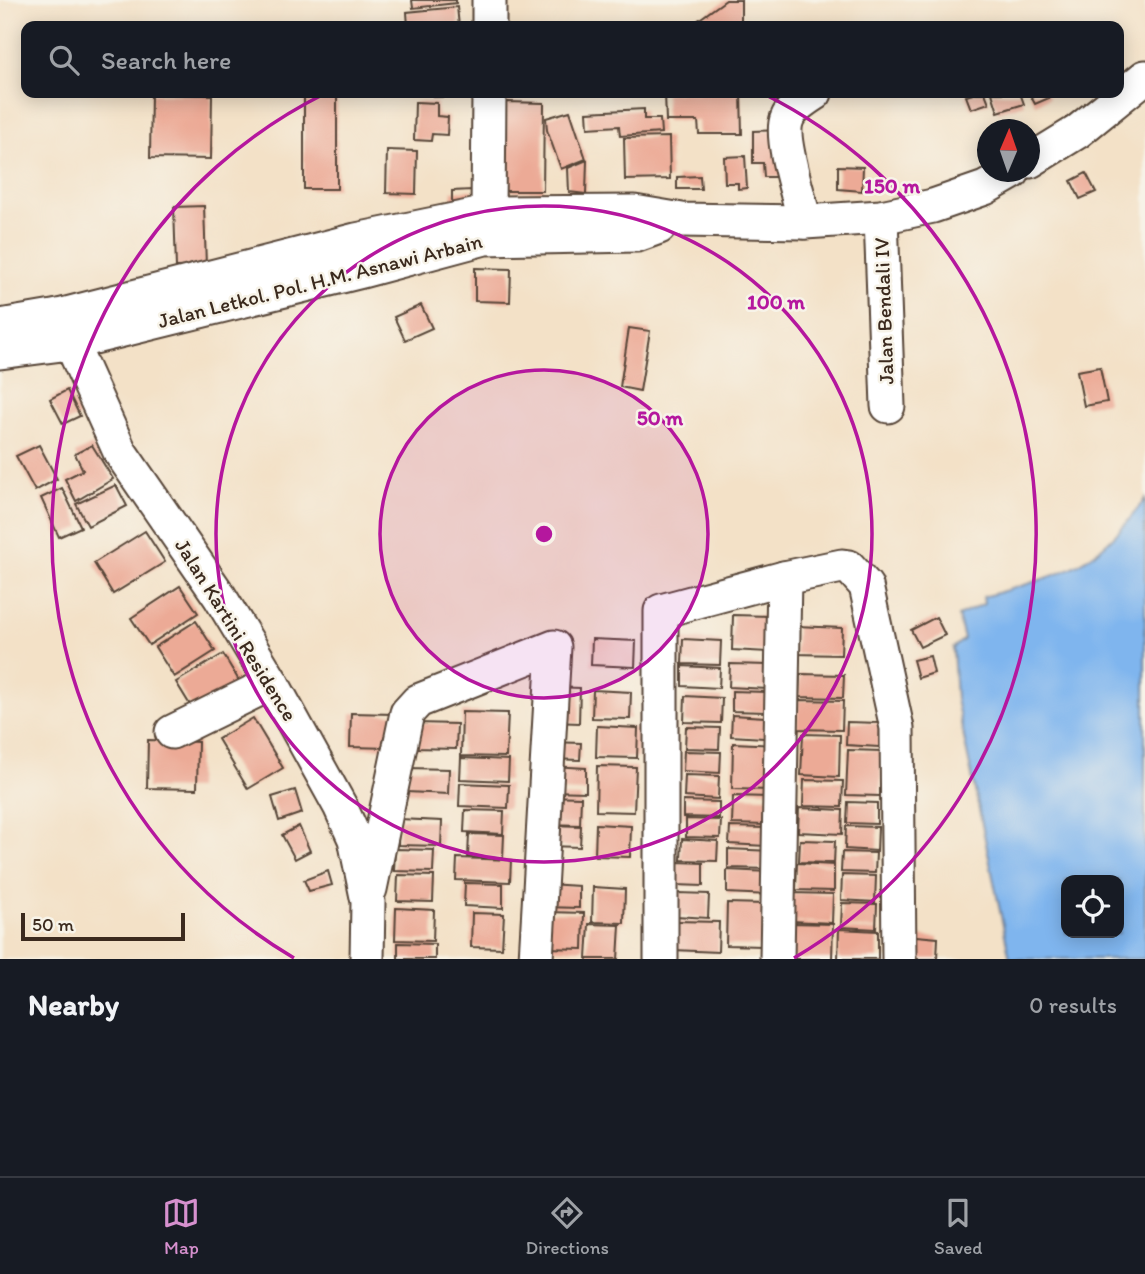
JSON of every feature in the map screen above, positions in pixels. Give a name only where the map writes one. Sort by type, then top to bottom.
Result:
[{"type":"street","points":[[489,0],[489,21]]},
{"type":"street","points":[[1124,94],[1145,77]]},
{"type":"street","points":[[488,213],[489,98]]},
{"type":"street","points":[[805,222],[785,139],[787,119],[807,98]]},
{"type":"street","points":[[1040,155],[1077,132],[1119,98]]},
{"type":"street","name":"Jalan Letkol. Pol. H.M. Asnawi Arbain","points":[[0,352],[65,329],[356,240],[488,213],[634,212],[682,220],[805,222],[881,217],[946,202],[996,182]]},
{"type":"street","name":"Jalan Bendali IV","points":[[881,217],[888,406]]},
{"type":"street","name":"Jalan Letkol. Pol. H.M. Asnawi Arbain","points":[[0,326],[65,329],[362,271],[485,238],[637,235],[682,220]]},
{"type":"street","name":"Jalan Kartini Residence","points":[[65,329],[120,452],[220,597],[272,683],[340,806],[355,839],[368,902],[367,959]]},
{"type":"street","points":[[661,959],[661,611],[784,578],[842,566],[849,567],[866,586],[897,728],[899,959]]},
{"type":"street","points":[[777,959],[784,578]]},
{"type":"street","points":[[368,902],[407,713],[418,701],[554,647],[536,959]]},
{"type":"street","points":[[172,732],[272,683]]},
{"type":"water","points":[[1145,499],[1145,959],[1010,959],[956,699],[953,648],[964,639],[958,616],[984,604],[983,597],[1050,577],[1075,566],[1094,554],[1125,524]]},
{"type":"building","points":[[412,0],[456,0],[456,3],[413,8]]},
{"type":"building","points":[[726,0],[741,0],[741,21],[697,21]]},
{"type":"building","points":[[457,7],[458,21],[408,21],[407,12]]},
{"type":"building","points":[[151,98],[212,98],[211,159],[150,158]]},
{"type":"building","points":[[304,98],[337,98],[337,189],[304,189]]},
{"type":"building","points":[[665,98],[741,98],[742,134],[699,134],[698,121],[666,121]]},
{"type":"building","points":[[967,98],[987,98],[989,103],[971,109]]},
{"type":"building","points":[[994,98],[1022,98],[1024,104],[998,112]]},
{"type":"building","points":[[1032,98],[1049,98],[1035,104]]},
{"type":"building","points":[[415,102],[437,103],[437,116],[448,117],[447,135],[432,134],[431,141],[414,140]]},
{"type":"building","points":[[506,102],[544,103],[543,191],[504,191]]},
{"type":"building","points":[[644,109],[644,119],[660,119],[661,133],[620,136],[619,126],[588,128],[587,112]]},
{"type":"building","points":[[570,111],[586,159],[561,169],[547,130],[546,118]]},
{"type":"building","points":[[783,130],[783,177],[764,177],[763,163],[753,163],[753,131]]},
{"type":"building","points":[[669,137],[670,179],[625,180],[624,138]]},
{"type":"building","points":[[387,150],[417,151],[416,194],[386,193]]},
{"type":"building","points":[[745,156],[747,188],[738,189],[738,183],[725,183],[724,157]]},
{"type":"building","points":[[587,160],[586,194],[569,192],[568,168]]},
{"type":"building","points":[[838,166],[863,167],[862,191],[838,189]]},
{"type":"building","points":[[1086,173],[1096,192],[1080,199],[1071,181]]},
{"type":"building","points":[[700,176],[701,189],[677,189],[677,177]]},
{"type":"building","points":[[472,190],[473,211],[452,212],[452,191]]},
{"type":"building","points":[[204,206],[206,266],[176,267],[174,207]]},
{"type":"building","points":[[475,268],[511,269],[510,302],[475,301]]},
{"type":"building","points":[[421,305],[432,328],[405,340],[394,317]]},
{"type":"building","points":[[629,328],[650,331],[640,391],[620,387]]},
{"type":"building","points":[[1100,367],[1107,402],[1084,406],[1077,371]]},
{"type":"building","points":[[67,390],[80,416],[63,424],[50,399]]},
{"type":"building","points":[[39,445],[57,479],[35,491],[16,456]]},
{"type":"building","points":[[92,445],[113,479],[76,501],[65,479],[83,470],[75,454]]},
{"type":"building","points":[[116,485],[127,506],[88,526],[76,504]]},
{"type":"building","points":[[62,488],[81,527],[59,537],[41,498]]},
{"type":"building","points":[[145,531],[165,562],[113,594],[94,563]]},
{"type":"building","points":[[180,586],[198,613],[149,645],[131,618]]},
{"type":"building","points":[[733,615],[769,616],[768,652],[732,650]]},
{"type":"building","points":[[936,617],[945,635],[920,647],[911,630]]},
{"type":"building","points":[[196,621],[215,651],[174,677],[155,647]]},
{"type":"building","points":[[796,626],[842,628],[841,655],[795,654]]},
{"type":"building","points":[[592,639],[636,641],[635,667],[591,665]]},
{"type":"building","points":[[683,639],[721,641],[720,665],[682,664]]},
{"type":"building","points":[[223,654],[241,684],[195,713],[176,682]]},
{"type":"building","points":[[930,656],[934,673],[918,678],[913,660]]},
{"type":"building","points":[[730,664],[768,665],[768,689],[729,687]]},
{"type":"building","points":[[682,666],[720,668],[719,688],[682,686]]},
{"type":"building","points":[[800,674],[844,675],[843,698],[799,697]]},
{"type":"building","points":[[553,687],[580,688],[579,723],[552,722]]},
{"type":"building","points":[[593,690],[631,692],[630,719],[592,718]]},
{"type":"building","points":[[732,691],[766,692],[766,712],[732,711]]},
{"type":"building","points":[[685,696],[722,698],[721,723],[684,722]]},
{"type":"building","points":[[798,700],[843,701],[842,730],[797,729]]},
{"type":"building","points":[[462,712],[508,713],[506,757],[461,756]]},
{"type":"building","points":[[351,713],[393,714],[391,748],[350,747]]},
{"type":"building","points":[[732,715],[765,717],[764,738],[731,736]]},
{"type":"building","points":[[253,718],[283,768],[248,789],[218,739]]},
{"type":"building","points":[[847,722],[880,723],[879,747],[846,745]]},
{"type":"building","points":[[416,723],[457,724],[456,749],[415,748]]},
{"type":"building","points":[[597,726],[638,728],[637,758],[596,757]]},
{"type":"building","points":[[686,727],[720,728],[719,749],[685,748]]},
{"type":"building","points":[[803,734],[840,735],[839,777],[801,775]]},
{"type":"building","points":[[148,740],[198,742],[197,789],[147,788]]},
{"type":"building","points":[[550,742],[581,743],[580,760],[550,759]]},
{"type":"building","points":[[733,743],[776,745],[774,790],[732,789]]},
{"type":"building","points":[[848,750],[882,751],[880,796],[846,795]]},
{"type":"building","points":[[684,751],[721,752],[720,773],[683,771]]},
{"type":"building","points":[[461,758],[509,760],[508,781],[460,779]]},
{"type":"building","points":[[551,766],[586,768],[586,792],[550,791]]},
{"type":"building","points":[[597,766],[636,767],[634,812],[596,811]]},
{"type":"building","points":[[408,768],[449,769],[448,794],[407,792]]},
{"type":"building","points":[[685,775],[719,776],[718,799],[684,797]]},
{"type":"building","points":[[804,780],[843,781],[842,807],[803,806]]},
{"type":"building","points":[[460,783],[509,785],[508,808],[459,806]]},
{"type":"building","points":[[295,790],[302,813],[279,821],[272,797]]},
{"type":"building","points":[[547,796],[581,797],[580,825],[546,824]]},
{"type":"building","points":[[733,796],[768,797],[767,825],[732,824]]},
{"type":"building","points":[[683,801],[719,802],[719,818],[683,817]]},
{"type":"building","points":[[848,802],[877,803],[877,824],[847,823]]},
{"type":"building","points":[[799,808],[843,810],[842,834],[798,832]]},
{"type":"building","points":[[465,810],[504,811],[503,834],[464,832]]},
{"type":"building","points":[[399,819],[442,821],[441,846],[398,845]]},
{"type":"building","points":[[686,819],[721,820],[720,838],[686,837]]},
{"type":"building","points":[[596,824],[631,826],[630,857],[595,856]]},
{"type":"building","points":[[549,825],[581,826],[580,847],[548,846]]},
{"type":"building","points":[[299,826],[310,851],[295,859],[282,835]]},
{"type":"building","points":[[846,826],[878,827],[877,851],[845,849]]},
{"type":"building","points":[[730,827],[766,828],[766,846],[729,844]]},
{"type":"building","points":[[469,834],[504,835],[503,858],[468,857]]},
{"type":"building","points":[[682,839],[718,841],[717,861],[681,860]]},
{"type":"building","points":[[800,840],[835,841],[834,863],[799,862]]},
{"type":"building","points":[[395,849],[434,850],[433,872],[394,871]]},
{"type":"building","points":[[728,849],[772,851],[772,869],[728,868]]},
{"type":"building","points":[[842,852],[876,853],[875,873],[841,872]]},
{"type":"building","points":[[457,858],[511,860],[510,882],[456,880]]},
{"type":"building","points":[[677,862],[703,863],[703,886],[676,885]]},
{"type":"building","points":[[797,863],[834,865],[834,891],[796,890]]},
{"type":"building","points":[[727,870],[770,872],[770,895],[727,893]]},
{"type":"building","points":[[328,871],[332,885],[309,891],[304,880]]},
{"type":"building","points":[[398,875],[434,876],[433,902],[397,901]]},
{"type":"building","points":[[842,875],[876,876],[875,902],[841,900]]},
{"type":"building","points":[[465,883],[503,884],[503,908],[464,906]]},
{"type":"building","points":[[547,884],[579,886],[579,908],[546,907]]},
{"type":"building","points":[[593,887],[625,889],[624,923],[592,922]]},
{"type":"building","points":[[677,893],[709,894],[708,918],[676,916]]},
{"type":"building","points":[[792,893],[833,894],[832,923],[791,921]]},
{"type":"building","points":[[727,903],[764,904],[762,946],[726,945]]},
{"type":"building","points":[[842,903],[877,904],[876,929],[841,927]]},
{"type":"building","points":[[396,908],[434,910],[433,941],[395,940]]},
{"type":"building","points":[[548,912],[584,913],[583,949],[547,948]]},
{"type":"building","points":[[472,913],[504,914],[502,948],[471,947]]},
{"type":"building","points":[[675,921],[719,922],[718,952],[674,950]]},
{"type":"building","points":[[790,923],[833,924],[832,959],[788,959]]},
{"type":"building","points":[[589,924],[620,925],[618,959],[587,959]]},
{"type":"building","points":[[839,929],[878,931],[878,959],[838,959]]},
{"type":"building","points":[[916,936],[938,938],[937,959],[915,959]]},
{"type":"building","points":[[398,943],[435,944],[435,959],[398,959]]}]
